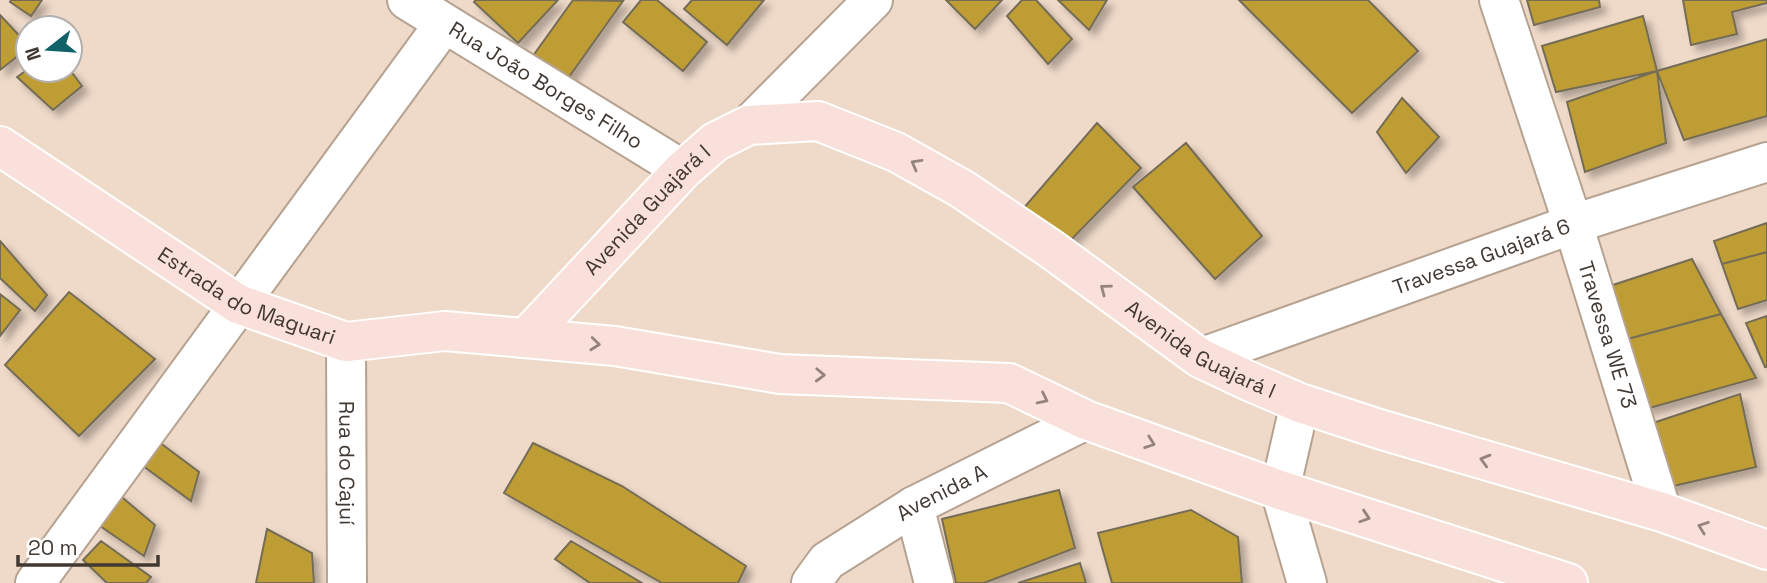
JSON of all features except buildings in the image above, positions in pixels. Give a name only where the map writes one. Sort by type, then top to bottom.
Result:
[{"type":"main road","name":"Avenida Guajará I","points":[[527,337],[683,170],[715,142],[748,125],[817,121],[896,152],[962,189],[1051,249],[1200,358],[1300,403],[1379,429],[1662,512],[1767,550]]},
{"type":"main road","name":"Estrada do Maguari","points":[[0,146],[238,304],[346,342],[445,331],[527,337]]},
{"type":"main road","points":[[527,337],[615,346],[780,374],[1009,383],[1086,420],[1280,490],[1568,583]]},
{"type":"street","name":"Rua João Borges Filho","points":[[407,0],[683,170]]},
{"type":"street","points":[[748,125],[873,0]]},
{"type":"street","name":"Travessa WE 73","points":[[1499,0],[1573,224],[1662,512]]},
{"type":"street","points":[[35,583],[444,24]]},
{"type":"street","name":"Travessa Guajará 6","points":[[1200,358],[1573,224],[1767,162]]},
{"type":"street","name":"Rua do Cajuí","points":[[346,342],[346,583]]},
{"type":"street","points":[[1300,403],[1280,490],[1307,583]]},
{"type":"street","name":"Avenida A","points":[[811,583],[827,561],[914,506],[1086,420]]},
{"type":"street","points":[[914,506],[934,583]]}]
